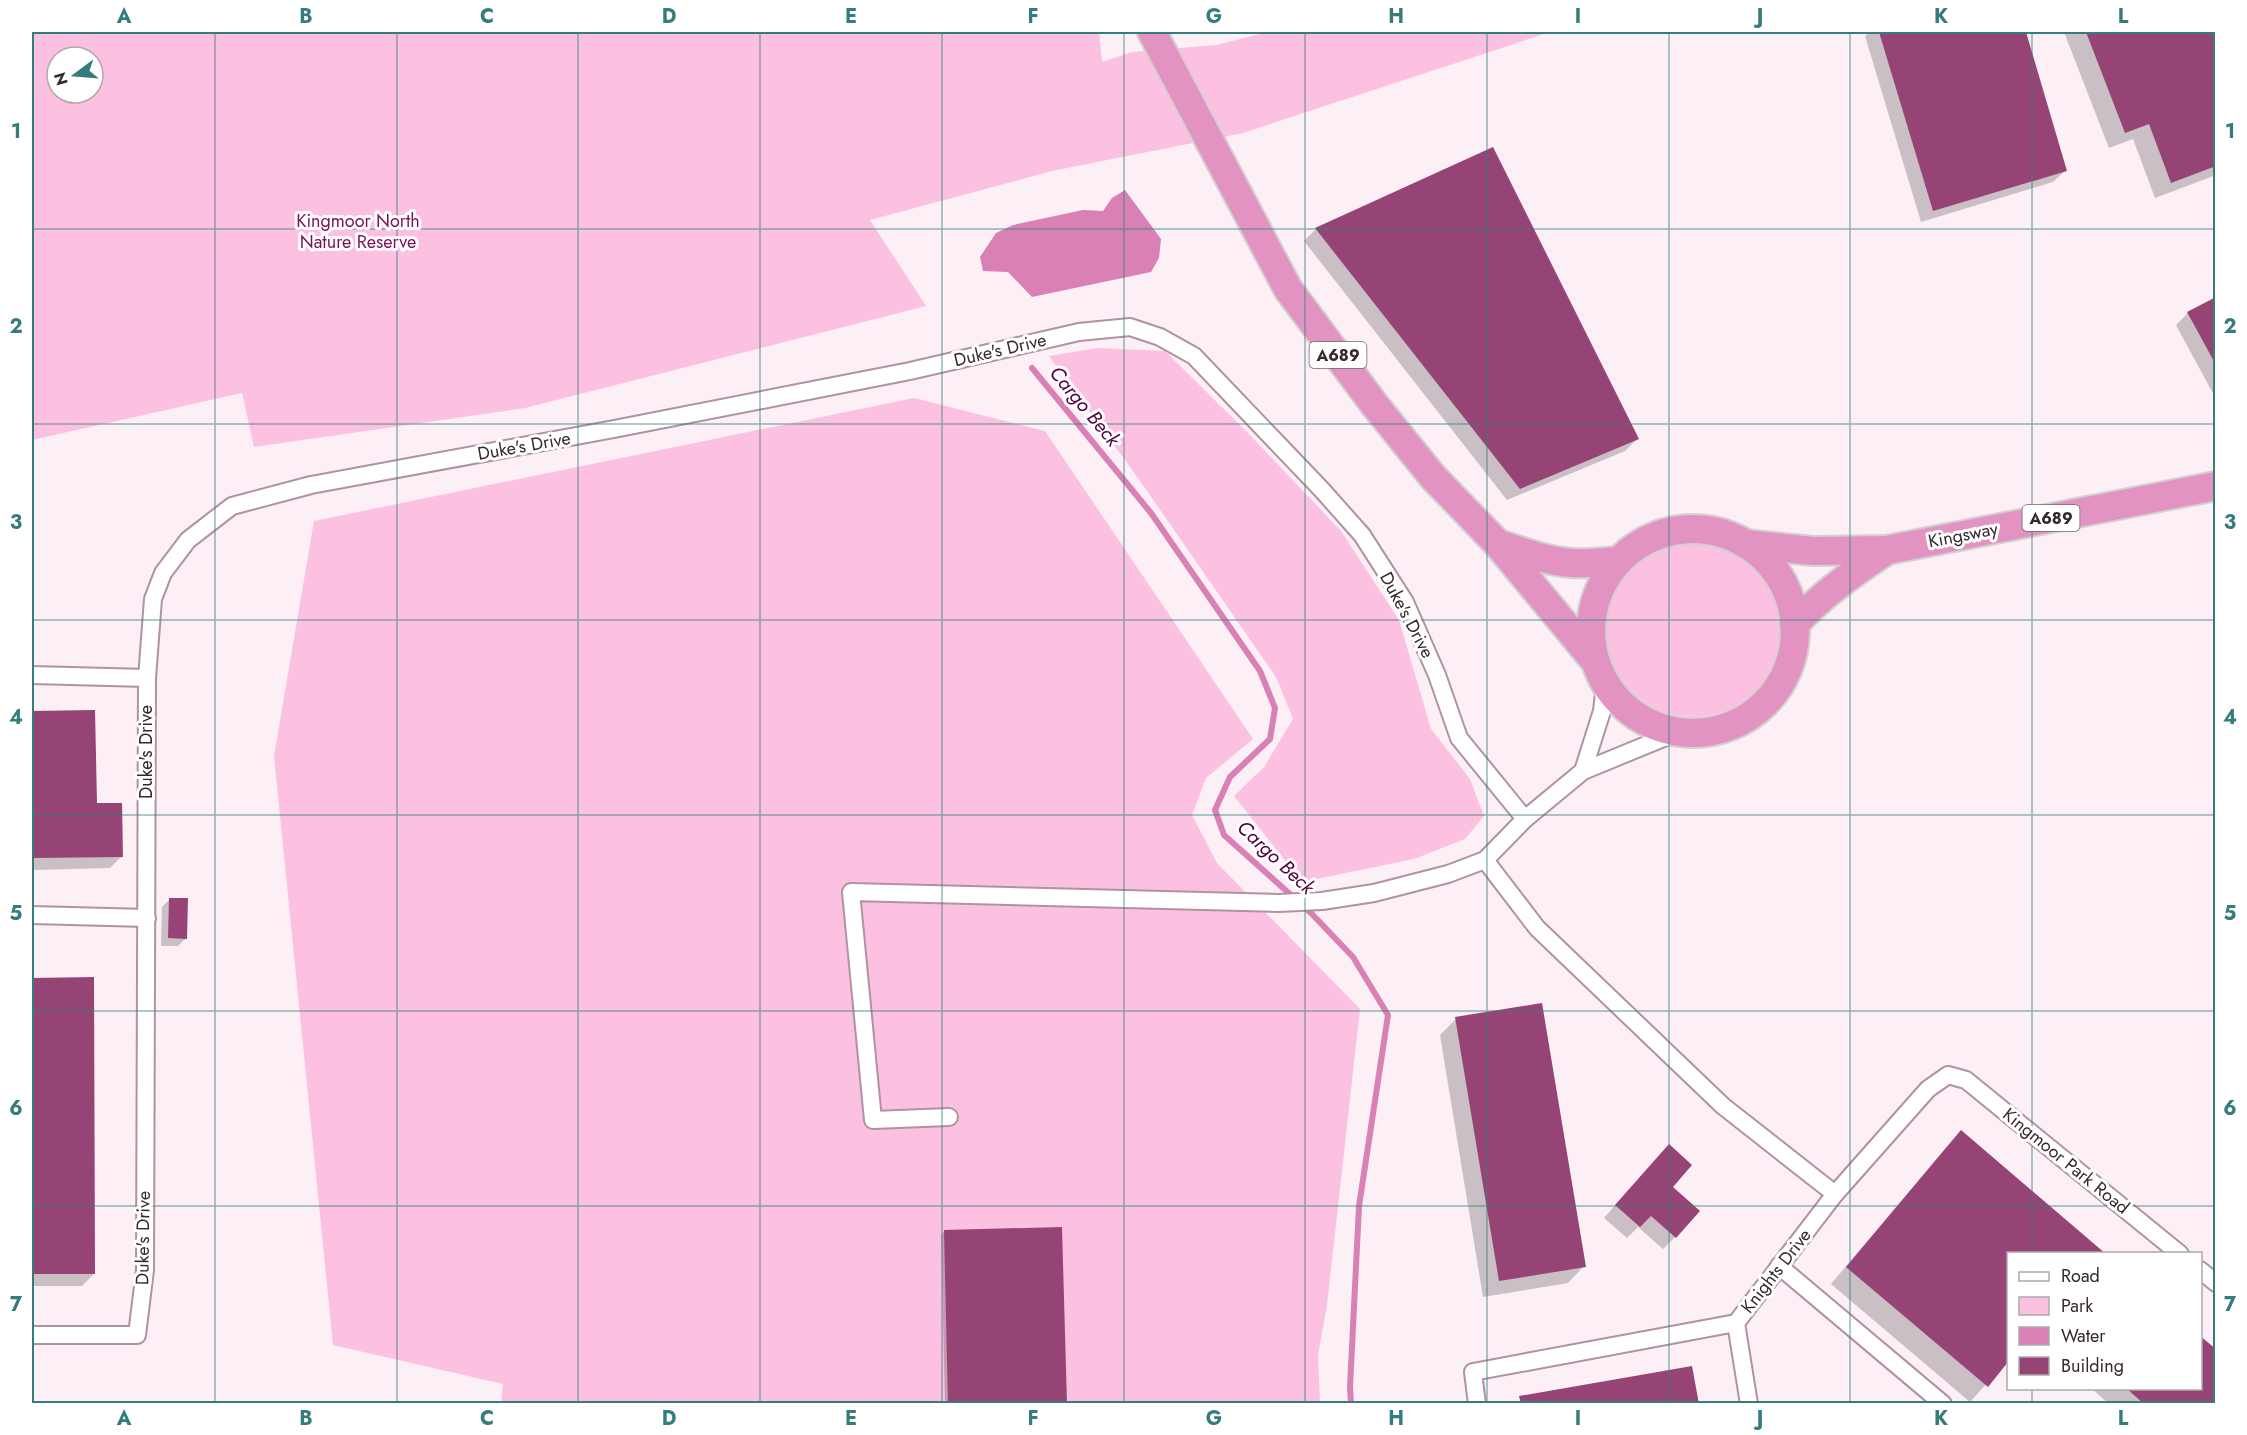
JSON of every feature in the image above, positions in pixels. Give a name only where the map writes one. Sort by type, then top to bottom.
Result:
[{"type":"highway","name":"A689","points":[[1152,32],[1288,289],[1374,404],[1433,477],[1497,543],[1600,672],[1624,707],[1649,724],[1678,732],[1708,732],[1737,723],[1762,706],[1781,683],[1792,655],[1794,625],[1790,600],[1780,578],[1764,559],[1745,543],[1730,536],[1706,530],[1681,530],[1650,538],[1619,561],[1603,583],[1593,608],[1591,634],[1600,672]]},
{"type":"highway","name":"Kingsway","points":[[1745,543],[1813,551],[1887,550],[2216,486]]},
{"type":"highway","name":"A689","points":[[1497,543],[1537,557],[1574,564],[1619,561]]},
{"type":"highway","name":"Kingsway","points":[[1794,625],[1836,584],[1887,550]]},
{"type":"street","name":"Duke's Drive","points":[[32,1335],[137,1335],[145,1269],[147,678],[153,598],[163,573],[188,540],[232,506],[311,485],[910,371],[1079,332],[1130,327],[1160,337],[1194,356],[1362,535],[1405,603],[1437,675],[1459,738],[1526,819]]},
{"type":"street","points":[[1583,771],[1602,711],[1600,672]]},
{"type":"street","points":[[32,675],[147,678]]},
{"type":"street","points":[[949,1117],[873,1120],[851,892],[1278,903],[1322,901],[1384,890],[1448,874],[1485,860],[1526,819],[1583,771],[1678,732]]},
{"type":"street","points":[[1485,860],[1537,928],[1723,1106],[1835,1194]]},
{"type":"street","points":[[32,915],[147,918]]},
{"type":"street","name":"Knights Drive","points":[[1477,1404],[1473,1372],[1736,1323],[1835,1194],[1928,1089],[1948,1075]]},
{"type":"street","name":"Kingmoor Park Road","points":[[1948,1075],[1966,1080],[2178,1252]]},
{"type":"street","points":[[1779,1266],[1943,1404]]},
{"type":"street","points":[[2202,1272],[2216,1283]]},
{"type":"street","points":[[1736,1323],[1749,1404]]},
{"type":"green space","name":"Kingmoor North Nature Reserve","points":[[32,32],[1099,32],[1102,62],[1132,52],[1216,45],[1268,32],[1550,32],[1243,133],[1052,171],[870,220],[926,306],[525,408],[254,447],[242,393],[32,440]]},
{"type":"green space","points":[[1097,348],[1165,351],[1249,434],[1341,531],[1399,620],[1431,729],[1470,779],[1484,816],[1465,839],[1414,859],[1302,882],[1234,796],[1264,767],[1293,719],[1276,677],[1138,478],[1049,356]]},
{"type":"green space","points":[[914,398],[1045,431],[1253,739],[1206,778],[1192,815],[1217,863],[1360,1009],[1327,1305],[1318,1355],[1320,1403],[501,1403],[503,1384],[333,1345],[274,756],[314,521]]},
{"type":"green space","points":[[1693,543],[1726,550],[1741,558],[1754,569],[1765,582],[1773,597],[1780,630],[1773,663],[1765,678],[1754,691],[1741,702],[1726,710],[1693,717],[1660,710],[1645,702],[1632,691],[1621,678],[1613,663],[1606,630],[1613,597],[1621,582],[1632,569],[1645,558],[1660,550]]},
{"type":"water","points":[[1125,190],[1161,239],[1159,258],[1151,272],[1032,297],[1008,272],[983,271],[980,257],[996,233],[1013,225],[1083,210],[1103,211],[1112,198]]},
{"type":"building","points":[[1879,32],[2026,32],[2067,171],[1933,211]]},
{"type":"building","points":[[2086,32],[2216,32],[2216,166],[2171,183],[2149,124],[2125,133]]},
{"type":"building","points":[[1493,147],[1639,439],[1520,489],[1315,228]]},
{"type":"building","points":[[2216,297],[2216,365],[2187,312]]},
{"type":"building","points":[[95,710],[97,803],[122,803],[123,857],[32,858],[32,711]]},
{"type":"building","points":[[169,898],[188,898],[187,939],[168,938]]},
{"type":"building","points":[[94,977],[95,1274],[32,1274],[32,978]]},
{"type":"building","points":[[1542,1003],[1586,1267],[1499,1281],[1455,1017]]},
{"type":"building","points":[[1961,1130],[2104,1252],[2007,1252],[2007,1363],[1988,1387],[1846,1267]]},
{"type":"building","points":[[1669,1144],[1692,1165],[1673,1187],[1700,1211],[1676,1238],[1651,1216],[1640,1227],[1615,1205]]},
{"type":"building","points":[[1062,1227],[1067,1404],[948,1404],[944,1230]]},
{"type":"building","points":[[2202,1338],[2216,1349],[2216,1404],[2144,1404],[2128,1390],[2202,1390]]},
{"type":"building","points":[[1692,1366],[1699,1404],[1521,1404],[1519,1396]]},
{"type":"waterway","name":"Cargo Beck","points":[[1032,368],[1151,513],[1260,671],[1275,708],[1270,739],[1230,777],[1215,810],[1224,835],[1311,913],[1353,957],[1388,1015],[1359,1206],[1351,1404]]}]
